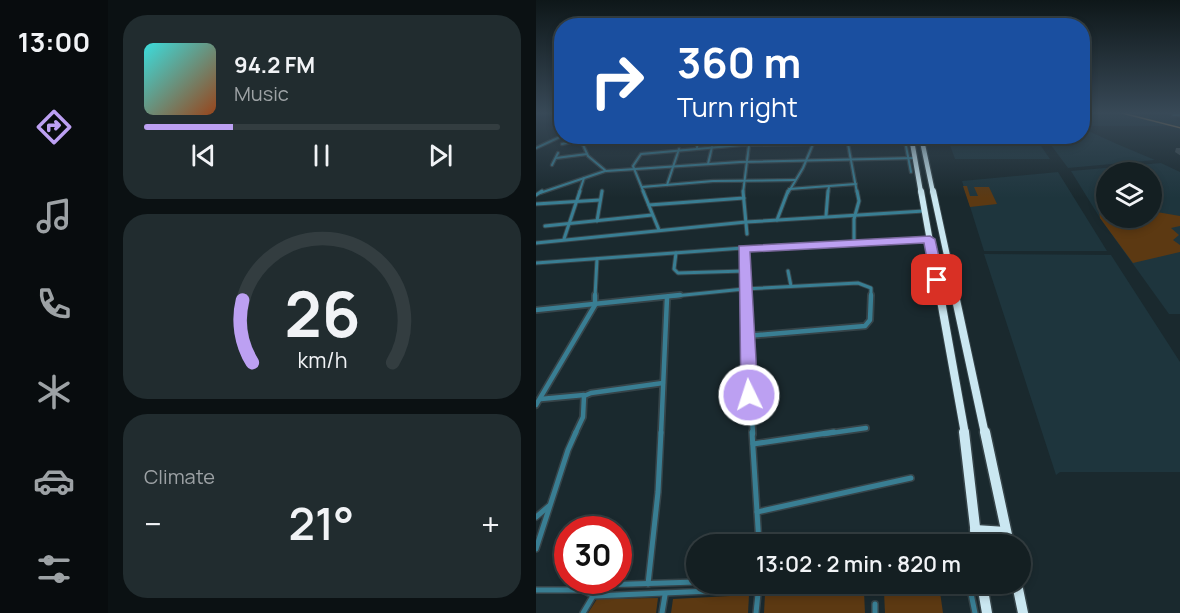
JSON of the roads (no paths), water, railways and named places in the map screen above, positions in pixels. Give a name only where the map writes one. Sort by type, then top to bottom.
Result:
[{"type":"highway","points":[[910,144],[930,239],[964,429],[976,534]]},
{"type":"highway","points":[[923,144],[1006,532],[975,530]]},
{"type":"highway","points":[[913,159],[927,163]]},
{"type":"highway","points":[[925,215],[939,219]]},
{"type":"highway","points":[[930,239],[942,237]]},
{"type":"highway","points":[[984,594],[987,613]]},
{"type":"highway","points":[[1019,594],[1024,613]]},
{"type":"street","points":[[536,148],[552,141]]},
{"type":"street","points":[[583,144],[587,154],[606,171]]},
{"type":"street","points":[[697,144],[697,148]]},
{"type":"street","points":[[659,230],[632,164],[641,154],[679,149],[767,144]]},
{"type":"street","points":[[777,220],[789,189],[806,161],[813,144]]},
{"type":"street","points":[[848,144],[859,201],[855,214],[854,243]]},
{"type":"street","points":[[747,234],[743,180],[749,145]]},
{"type":"street","points":[[708,164],[712,147]]},
{"type":"street","points":[[667,185],[679,149]]},
{"type":"street","points":[[552,165],[558,153]]},
{"type":"street","points":[[556,158],[587,154]]},
{"type":"street","points":[[536,195],[545,189],[606,171],[675,166],[745,162],[913,159],[911,172]]},
{"type":"street","points":[[564,240],[574,203],[583,187],[584,178]]},
{"type":"street","points":[[642,187],[743,180],[795,180]]},
{"type":"street","points":[[789,189],[856,184]]},
{"type":"street","points":[[826,216],[829,186]]},
{"type":"street","points":[[597,221],[602,190]]},
{"type":"street","points":[[648,205],[744,198]]},
{"type":"street","points":[[536,204],[600,200]]},
{"type":"street","points":[[545,226],[652,215]]},
{"type":"street","points":[[536,243],[826,216],[925,215]]},
{"type":"street","points":[[536,263],[930,239]]},
{"type":"street","points":[[743,249],[758,534]]},
{"type":"street","points":[[676,253],[674,269],[678,273],[744,271]]},
{"type":"street","points":[[536,405],[595,305],[597,260]]},
{"type":"street","points":[[788,271],[791,286]]},
{"type":"street","points":[[536,310],[744,289],[858,283],[869,285],[869,322],[859,327],[746,336]]},
{"type":"street","points":[[648,584],[658,492],[667,298]]},
{"type":"street","points":[[540,399],[586,395],[663,383]]},
{"type":"street","points":[[536,549],[568,450],[582,417],[582,400],[586,395]]},
{"type":"street","points":[[753,444],[866,428]]},
{"type":"street","points":[[757,512],[911,478]]},
{"type":"street","points":[[536,517],[549,505]]},
{"type":"street","points":[[974,534],[975,530]]},
{"type":"street","points":[[632,584],[686,582]]},
{"type":"street","points":[[536,590],[554,590]]},
{"type":"street","points":[[590,594],[594,596],[686,593]]},
{"type":"street","points":[[756,613],[757,594]]},
{"type":"street","points":[[971,594],[975,613]]},
{"type":"street","points":[[662,613],[665,595]]},
{"type":"street","points":[[583,613],[594,596]]},
{"type":"street","points":[[875,604],[875,613]]}]
